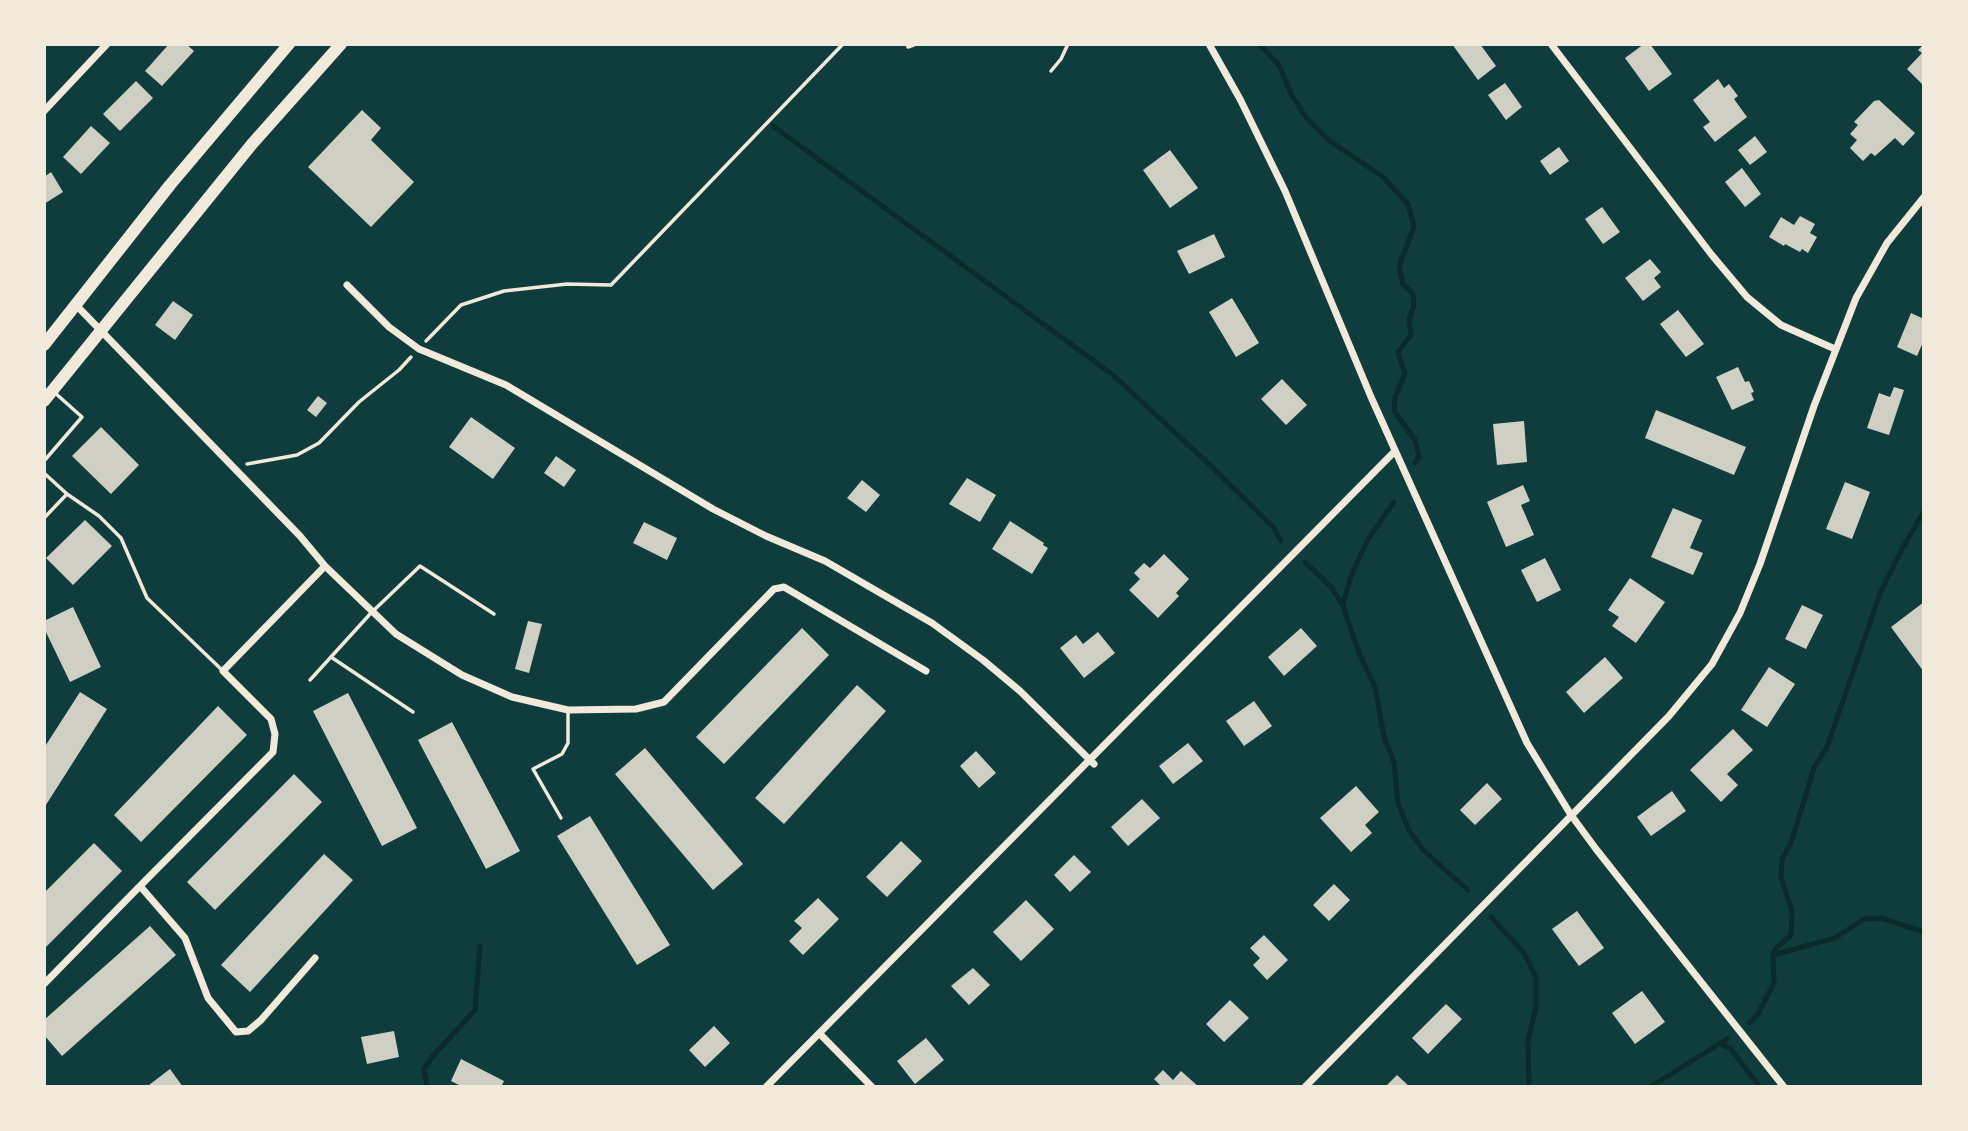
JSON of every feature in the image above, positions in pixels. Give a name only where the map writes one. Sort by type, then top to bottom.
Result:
[{"type":"main road","points":[[44,345],[170,185],[289,44]]},
{"type":"main road","points":[[48,396],[252,144],[341,44]]},
{"type":"street","points":[[44,110],[107,44]]},
{"type":"street","points":[[1209,44],[1240,99],[1285,191],[1395,451],[1527,743],[1570,815],[1784,1087]]},
{"type":"street","points":[[1551,44],[1711,254],[1747,297],[1781,325],[1835,349]]},
{"type":"street","points":[[1305,1087],[1669,716],[1712,664],[1725,643],[1760,564],[1835,349],[1856,298],[1876,260],[1924,197]]},
{"type":"street","points":[[347,285],[389,327],[419,349],[506,385],[713,509],[766,536],[825,561],[932,623],[992,668],[1091,761]]},
{"type":"street","points":[[76,305],[371,613],[396,634],[463,675],[512,697],[568,710],[636,709],[664,702],[774,589],[784,587],[926,671]]},
{"type":"street","points":[[766,1087],[1395,451]]},
{"type":"street","points":[[44,984],[273,752],[275,734],[271,719],[223,671],[325,566]]},
{"type":"street","points":[[140,887],[185,937],[208,998],[236,1032],[248,1031],[261,1020],[315,958]]},
{"type":"street","points":[[820,1034],[872,1087]]},
{"type":"lane","points":[[44,461],[82,417],[48,396]]},
{"type":"lane","points":[[44,473],[66,494],[99,516],[121,538],[147,598],[223,671]]},
{"type":"lane","points":[[44,518],[66,494]]},
{"type":"lane","points":[[310,680],[371,613],[420,566],[494,614]]},
{"type":"lane","points":[[331,657],[413,712]]},
{"type":"lane","points":[[561,818],[533,769],[562,754],[568,743],[568,710]]},
{"type":"path","points":[[232,467],[297,456],[319,443],[359,402],[399,370],[461,305],[503,291],[567,284],[611,285],[843,44]]},
{"type":"path","points":[[907,44],[908,47],[916,44]]},
{"type":"path","points":[[1051,71],[1061,60],[1068,44]]},
{"type":"building","points":[[169,44],[186,44],[194,51],[162,86],[145,71]]},
{"type":"building","points":[[1452,44],[1480,44],[1496,66],[1478,80]]},
{"type":"building","points":[[1644,44],[1650,44],[1672,74],[1649,91],[1625,58]]},
{"type":"building","points":[[1924,44],[1924,86],[1907,69],[1922,53],[1918,50]]},
{"type":"building","points":[[1718,79],[1724,88],[1729,84],[1738,96],[1734,99],[1747,117],[1715,142],[1703,127],[1710,122],[1693,100]]},
{"type":"building","points":[[136,81],[153,98],[120,131],[103,114]]},
{"type":"building","points":[[1505,83],[1522,107],[1506,120],[1488,95]]},
{"type":"building","points":[[1879,100],[1915,133],[1903,146],[1895,138],[1875,156],[1871,153],[1863,161],[1850,148],[1857,140],[1850,134],[1858,125],[1854,122],[1874,101]]},
{"type":"building","points":[[362,110],[381,128],[371,140],[414,182],[371,227],[308,167]]},
{"type":"building","points":[[91,126],[110,143],[81,174],[63,157]]},
{"type":"building","points":[[1755,136],[1767,152],[1750,165],[1738,150]]},
{"type":"building","points":[[1559,147],[1569,161],[1550,175],[1540,161]]},
{"type":"building","points":[[1170,150],[1198,188],[1170,208],[1143,170]]},
{"type":"building","points":[[1742,168],[1761,194],[1745,207],[1725,182]]},
{"type":"building","points":[[51,172],[63,192],[44,204],[44,177]]},
{"type":"building","points":[[1602,207],[1620,232],[1603,244],[1585,219]]},
{"type":"building","points":[[1800,216],[1815,224],[1810,233],[1817,237],[1808,253],[1785,244],[1784,246],[1769,237],[1781,217],[1794,225]]},
{"type":"building","points":[[1214,234],[1225,257],[1189,274],[1177,251]]},
{"type":"building","points":[[1650,259],[1661,272],[1654,278],[1661,287],[1643,301],[1625,278]]},
{"type":"building","points":[[1232,298],[1259,343],[1236,357],[1209,312]]},
{"type":"building","points":[[173,301],[193,315],[175,340],[155,325]]},
{"type":"building","points":[[1678,310],[1704,344],[1686,357],[1660,324]]},
{"type":"building","points":[[1911,313],[1924,319],[1924,340],[1917,356],[1897,347]]},
{"type":"building","points":[[1738,367],[1745,382],[1749,381],[1754,400],[1732,410],[1716,377]]},
{"type":"building","points":[[1282,379],[1307,405],[1286,425],[1261,399]]},
{"type":"building","points":[[1894,387],[1904,390],[1889,435],[1867,428],[1879,393],[1890,397]]},
{"type":"building","points":[[318,396],[327,403],[316,417],[307,410]]},
{"type":"building","points":[[1656,410],[1746,447],[1734,475],[1645,438]]},
{"type":"building","points":[[471,417],[515,448],[493,479],[449,447]]},
{"type":"building","points":[[1524,421],[1527,462],[1497,465],[1493,424]]},
{"type":"building","points":[[101,427],[139,465],[111,494],[72,456]]},
{"type":"building","points":[[556,456],[576,470],[564,487],[544,473]]},
{"type":"building","points":[[967,478],[996,495],[980,522],[949,504]]},
{"type":"building","points":[[862,480],[880,495],[866,512],[847,498]]},
{"type":"building","points":[[1845,482],[1870,492],[1852,539],[1826,529]]},
{"type":"building","points":[[1523,485],[1530,501],[1521,505],[1534,535],[1506,547],[1487,502]]},
{"type":"building","points":[[1673,508],[1702,520],[1690,548],[1703,553],[1693,575],[1651,557]]},
{"type":"building","points":[[85,520],[112,546],[73,585],[46,558]]},
{"type":"building","points":[[1010,521],[1048,548],[1032,574],[992,549]]},
{"type":"building","points":[[644,522],[677,538],[667,560],[633,543]]},
{"type":"building","points":[[1164,554],[1189,579],[1176,593],[1179,596],[1158,618],[1129,590],[1140,579],[1134,573],[1144,563],[1150,568]]},
{"type":"building","points":[[1545,558],[1561,590],[1537,602],[1521,570]]},
{"type":"building","points":[[1630,578],[1665,602],[1636,643],[1612,626],[1619,617],[1608,610]]},
{"type":"building","points":[[1924,602],[1924,672],[1891,627]]},
{"type":"building","points":[[1802,605],[1823,615],[1806,649],[1785,639]]},
{"type":"building","points":[[73,607],[101,667],[70,682],[44,628],[44,621]]},
{"type":"building","points":[[528,621],[542,624],[529,673],[515,669]]},
{"type":"building","points":[[802,628],[829,655],[724,764],[696,737]]},
{"type":"building","points":[[1301,628],[1317,646],[1284,676],[1268,657]]},
{"type":"building","points":[[1098,632],[1115,653],[1084,678],[1060,648],[1076,635],[1083,644]]},
{"type":"building","points":[[1605,657],[1623,678],[1584,713],[1566,692]]},
{"type":"building","points":[[1769,667],[1795,684],[1767,727],[1741,710]]},
{"type":"building","points":[[857,685],[886,711],[784,824],[755,798]]},
{"type":"building","points":[[80,692],[107,709],[44,808],[44,748]]},
{"type":"building","points":[[348,693],[417,828],[382,846],[313,711]]},
{"type":"building","points":[[1254,701],[1272,726],[1244,746],[1226,721]]},
{"type":"building","points":[[218,706],[247,735],[141,842],[114,815]]},
{"type":"building","points":[[452,722],[520,851],[486,869],[418,740]]},
{"type":"building","points":[[1733,729],[1753,750],[1727,774],[1738,785],[1721,802],[1690,770]]},
{"type":"building","points":[[1188,743],[1203,761],[1173,784],[1159,766]]},
{"type":"building","points":[[645,748],[743,864],[713,890],[615,774]]},
{"type":"building","points":[[976,751],[996,773],[979,788],[960,766]]},
{"type":"building","points":[[294,774],[322,802],[215,910],[187,882]]},
{"type":"building","points":[[1487,783],[1502,799],[1475,825],[1460,810]]},
{"type":"building","points":[[1356,786],[1379,812],[1365,825],[1372,833],[1351,852],[1320,818]]},
{"type":"building","points":[[1672,791],[1686,811],[1651,836],[1637,817]]},
{"type":"building","points":[[1142,799],[1160,818],[1128,846],[1111,827]]},
{"type":"building","points":[[590,816],[670,945],[637,965],[557,836]]},
{"type":"building","points":[[901,841],[922,861],[887,897],[866,877]]},
{"type":"building","points":[[94,843],[122,871],[44,949],[44,893]]},
{"type":"building","points":[[324,854],[353,880],[250,992],[221,965]]},
{"type":"building","points":[[1074,855],[1091,872],[1070,892],[1054,875]]},
{"type":"building","points":[[1334,884],[1350,900],[1329,921],[1313,905]]},
{"type":"building","points":[[818,898],[839,919],[803,955],[789,941],[802,928],[794,921]]},
{"type":"building","points":[[1026,900],[1054,929],[1021,961],[993,932]]},
{"type":"building","points":[[1577,911],[1604,948],[1579,966],[1552,929]]},
{"type":"building","points":[[150,926],[176,955],[62,1056],[44,1035],[44,1020]]},
{"type":"building","points":[[1264,935],[1288,960],[1267,980],[1253,965],[1260,958],[1250,948]]},
{"type":"building","points":[[973,968],[990,985],[969,1005],[951,986]]},
{"type":"building","points":[[1642,991],[1665,1022],[1635,1044],[1612,1013]]},
{"type":"building","points":[[1230,1000],[1249,1018],[1224,1042],[1206,1024]]},
{"type":"building","points":[[1446,1004],[1462,1019],[1428,1054],[1412,1038]]},
{"type":"building","points":[[714,1026],[730,1043],[705,1067],[689,1050]]},
{"type":"building","points":[[394,1031],[399,1057],[367,1064],[361,1037]]},
{"type":"building","points":[[926,1038],[944,1060],[915,1084],[897,1061]]},
{"type":"building","points":[[461,1059],[504,1081],[501,1087],[463,1087],[451,1081]]},
{"type":"building","points":[[170,1069],[183,1087],[150,1087],[149,1085]]},
{"type":"building","points":[[1163,1070],[1173,1080],[1181,1071],[1199,1087],[1162,1087],[1154,1079]]},
{"type":"building","points":[[1397,1075],[1410,1087],[1385,1087]]},
{"type":"waterway","points":[[1259,44],[1279,65],[1291,94],[1307,119],[1330,141],[1383,177],[1408,204],[1414,227],[1399,266],[1403,284],[1413,294],[1414,306],[1409,319],[1411,335],[1398,352],[1405,374],[1395,397],[1394,411],[1415,440],[1419,456],[1415,463]]},
{"type":"waterway","points":[[773,126],[1113,375],[1273,527],[1281,541]]},
{"type":"waterway","points":[[1343,605],[1351,576],[1368,539],[1394,502]]},
{"type":"waterway","points":[[1773,955],[1776,948],[1791,935],[1792,911],[1781,877],[1782,859],[1791,843],[1814,768],[1827,747],[1881,591],[1924,511]]},
{"type":"waterway","points":[[1305,562],[1332,588],[1343,606],[1359,653],[1375,687],[1384,737],[1394,762],[1398,803],[1409,830],[1423,850],[1468,890]]},
{"type":"waterway","points":[[1491,917],[1524,953],[1536,977],[1536,1007],[1528,1040],[1529,1087]]},
{"type":"waterway","points":[[1773,955],[1835,938],[1864,919],[1881,918],[1924,932]]},
{"type":"waterway","points":[[427,1087],[424,1069],[475,1010],[480,946]]},
{"type":"waterway","points":[[1749,1023],[1757,1016],[1774,983],[1773,955]]},
{"type":"waterway","points":[[1650,1087],[1727,1039]]},
{"type":"waterway","points":[[1721,1044],[1731,1049],[1760,1087]]}]
